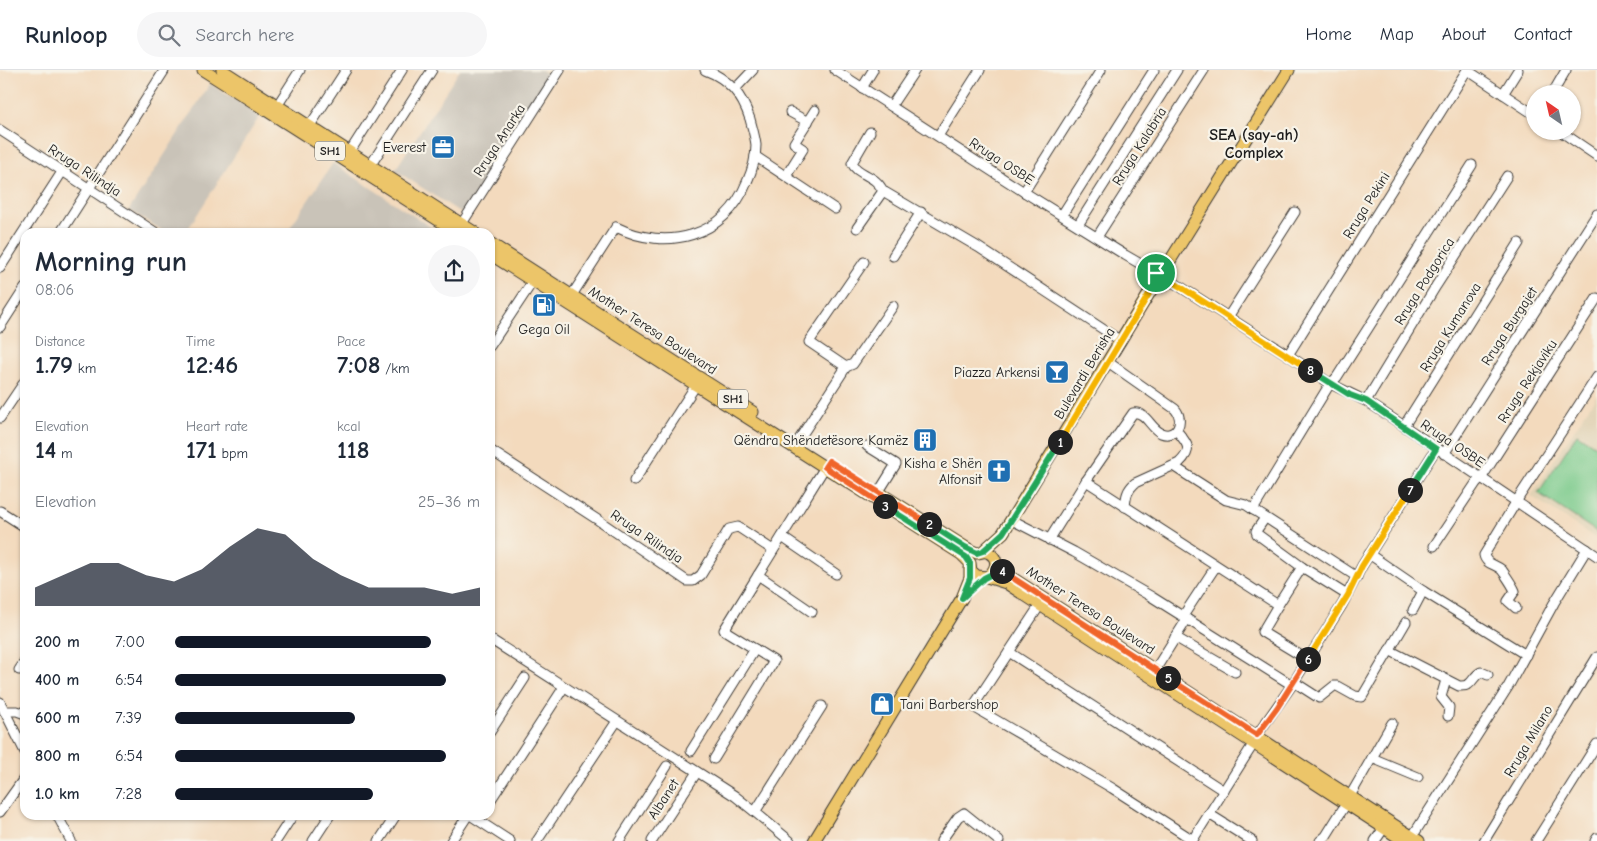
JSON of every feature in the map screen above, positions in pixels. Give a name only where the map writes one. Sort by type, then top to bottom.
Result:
[{"type":"main road","name":"SH1","points":[[203,70],[459,228]]},
{"type":"main road","name":"SH1","points":[[222,70],[370,166],[459,228]]},
{"type":"main road","name":"Bulevardi Berisha","points":[[980,552],[1003,533],[1012,520],[1161,275],[1289,70]]},
{"type":"main road","name":"Mother Teresa Boulevard","points":[[495,246],[798,441],[827,464],[961,554],[974,575],[1006,583],[1255,739],[1411,840]]},
{"type":"main road","name":"Mother Teresa Boulevard","points":[[495,257],[696,385],[965,547],[990,554],[1003,572],[1155,670],[1255,739]]},
{"type":"main road","name":"Bulevardi Berisha","points":[[995,562],[1003,533]]},
{"type":"main road","points":[[814,841],[962,598],[970,578],[972,558],[980,552]]},
{"type":"main road","points":[[962,598],[993,572],[995,562]]},
{"type":"main road","name":"Mother Teresa Boulevard","points":[[1348,800],[1384,828],[1411,840]]},
{"type":"street","points":[[277,106],[300,70]]},
{"type":"street","points":[[309,126],[346,70]]},
{"type":"street","points":[[349,153],[402,70]]},
{"type":"street","points":[[370,166],[432,70]]},
{"type":"street","name":"Rruga Anarka","points":[[459,228],[560,70]]},
{"type":"street","points":[[572,296],[616,227],[643,238],[657,239],[697,233],[728,213],[743,192],[752,170],[756,146],[749,118],[735,89],[718,76],[705,70]]},
{"type":"street","points":[[735,89],[753,70]]},
{"type":"street","name":"Rruga OSBE","points":[[835,70],[1024,192],[1288,355],[1330,384],[1366,401],[1597,556]]},
{"type":"street","points":[[862,88],[873,70]]},
{"type":"street","points":[[891,106],[915,70]]},
{"type":"street","points":[[938,136],[980,70]]},
{"type":"street","points":[[1024,192],[1101,70]]},
{"type":"street","points":[[1062,215],[1154,70]]},
{"type":"street","points":[[1078,225],[1177,70]]},
{"type":"street","name":"Rruga Kalabria","points":[[1097,237],[1204,70]]},
{"type":"street","points":[[1467,70],[1526,109]]},
{"type":"street","name":"Rruga Pekini","points":[[1288,355],[1467,70]]},
{"type":"street","points":[[1503,94],[1518,70]]},
{"type":"street","points":[[1557,85],[1566,70]]},
{"type":"street","points":[[64,228],[164,72]]},
{"type":"street","points":[[786,176],[803,149],[794,143],[815,110]]},
{"type":"street","points":[[790,112],[808,122]]},
{"type":"street","name":"Rruga Rilindja","points":[[0,130],[149,228]]},
{"type":"street","points":[[870,132],[852,163],[854,167],[877,181],[883,191],[978,247],[1121,341]]},
{"type":"street","points":[[1573,140],[1597,156]]},
{"type":"street","points":[[755,156],[835,209]]},
{"type":"street","points":[[1253,510],[1330,384],[1337,378],[1472,166]]},
{"type":"street","points":[[26,228],[62,172]]},
{"type":"street","name":"Rruga Podgorica","points":[[1366,401],[1507,176]]},
{"type":"street","points":[[857,228],[883,191]]},
{"type":"street","points":[[893,256],[921,212]]},
{"type":"street","points":[[1228,317],[1295,212]]},
{"type":"street","name":"Rruga Burgajet","points":[[1193,840],[1255,739],[1293,684],[1348,595],[1369,554],[1440,451],[1597,214]]},
{"type":"street","points":[[0,268],[20,237]]},
{"type":"street","name":"Rruga Kumanova","points":[[1404,426],[1519,243]]},
{"type":"street","points":[[846,367],[809,342],[864,262]]},
{"type":"street","points":[[495,338],[533,281]]},
{"type":"street","points":[[0,327],[20,296]]},
{"type":"street","name":"Rruga Rekjaviku","points":[[1434,546],[1597,298]]},
{"type":"street","points":[[798,441],[846,367],[853,364],[893,306]]},
{"type":"street","points":[[1049,540],[1132,413],[1141,414],[1159,432],[1170,434],[1178,427],[1180,416],[1176,409],[1108,362]]},
{"type":"street","points":[[1516,608],[1508,601],[1515,591],[1513,585],[1501,570],[1488,562],[1484,557],[1516,502],[1597,377]]},
{"type":"street","points":[[634,481],[696,385]]},
{"type":"street","points":[[0,418],[20,388]]},
{"type":"street","points":[[1125,507],[1127,492],[1130,487],[1173,466],[1184,458],[1188,445],[1178,427]]},
{"type":"street","points":[[867,446],[896,464],[878,493]]},
{"type":"street","name":"Rruga Rilindja","points":[[495,453],[687,581],[693,581],[701,575],[728,529],[738,528],[773,550]]},
{"type":"street","points":[[714,759],[774,663],[773,659],[724,630],[827,464]]},
{"type":"street","points":[[1173,466],[1226,500],[1246,505],[1357,577]]},
{"type":"street","points":[[1086,481],[1278,605]]},
{"type":"street","points":[[0,511],[20,524]]},
{"type":"street","points":[[1265,518],[1256,531],[1257,534],[1302,567],[1348,595]]},
{"type":"street","points":[[1012,520],[1112,573],[1319,698],[1334,686],[1362,697],[1406,622]]},
{"type":"street","points":[[782,537],[836,574]]},
{"type":"street","points":[[1411,840],[1508,687],[1554,603],[1587,549]]},
{"type":"street","points":[[1369,554],[1423,591],[1526,655]]},
{"type":"street","points":[[1155,670],[1216,566]]},
{"type":"street","points":[[1302,567],[1262,632],[1308,660]]},
{"type":"street","points":[[758,575],[812,612]]},
{"type":"street","points":[[1413,610],[1423,591]]},
{"type":"street","points":[[1040,605],[976,702],[977,709],[1112,788],[1193,840]]},
{"type":"street","points":[[1176,637],[1235,672]]},
{"type":"street","points":[[495,642],[735,796],[790,841]]},
{"type":"street","points":[[692,751],[755,649]]},
{"type":"street","points":[[1389,650],[1458,686],[1471,683],[1478,673],[1488,674]]},
{"type":"street","points":[[1009,652],[1224,790]]},
{"type":"street","name":"Rruga Milano","points":[[1484,841],[1597,657]]},
{"type":"street","points":[[495,724],[525,678]]},
{"type":"street","points":[[1446,680],[1441,697],[1449,707],[1448,716]]},
{"type":"street","points":[[495,793],[564,687]]},
{"type":"street","points":[[2,706],[20,713]]},
{"type":"street","points":[[2,706],[20,742]]},
{"type":"street","points":[[755,812],[822,706]]},
{"type":"street","points":[[537,841],[617,721]]},
{"type":"street","points":[[1320,841],[1326,836],[1348,800],[1392,723]]},
{"type":"street","points":[[1536,841],[1597,744]]},
{"type":"street","points":[[1372,758],[1418,777]]},
{"type":"street","points":[[619,841],[667,766]]},
{"type":"street","name":"Albanet","points":[[652,841],[697,772]]},
{"type":"street","points":[[0,812],[20,784]]},
{"type":"street","points":[[942,841],[958,817],[964,814],[999,841]]},
{"type":"street","points":[[1209,814],[1252,841]]},
{"type":"street","points":[[60,820],[71,841]]},
{"type":"street","points":[[276,841],[290,820]]},
{"type":"street","points":[[313,841],[327,820]]},
{"type":"street","points":[[380,841],[393,820]]},
{"type":"street","points":[[451,841],[470,820]]},
{"type":"street","points":[[480,820],[510,841]]},
{"type":"street","points":[[1375,841],[1384,828]]},
{"type":"shaded area","points":[[460,70],[542,70],[553,77],[464,215],[395,170]]},
{"type":"shaded area","points":[[210,84],[260,116],[189,228],[158,228],[129,210]]},
{"type":"shaded area","points":[[333,163],[432,228],[290,228]]},
{"type":"shaded area","points":[[1597,395],[1597,539],[1531,496]]},
{"type":"green space","points":[[1577,434],[1597,447],[1597,532],[1538,493]]},
{"type":"place","name":"Everest","points":[[443,147]]},
{"type":"place","name":"Gega Oil","points":[[544,305]]},
{"type":"place","name":"Piazza Arkensi","points":[[1057,372]]},
{"type":"place","name":"Qëndra Shëndetësore Kamëz","points":[[925,440]]},
{"type":"place","name":"Kisha e Shën Alfonsit","points":[[999,471]]},
{"type":"place","name":"Tani Barbershop","points":[[882,704]]},
{"type":"district","name":"SEA (say-ah) Complex","points":[[1254,143]]},
{"type":"route","points":[[1159,271],[1163,272],[1165,277],[1330,384],[1366,401],[1436,449],[1362,566],[1342,605],[1292,685],[1257,735],[1003,572],[996,565],[995,570],[990,576],[984,578],[962,598],[970,578],[970,563],[966,557],[825,467],[829,461],[965,547],[977,553],[983,551],[997,540],[1012,520],[1140,311],[1158,279],[1156,273],[1159,271]]}]
